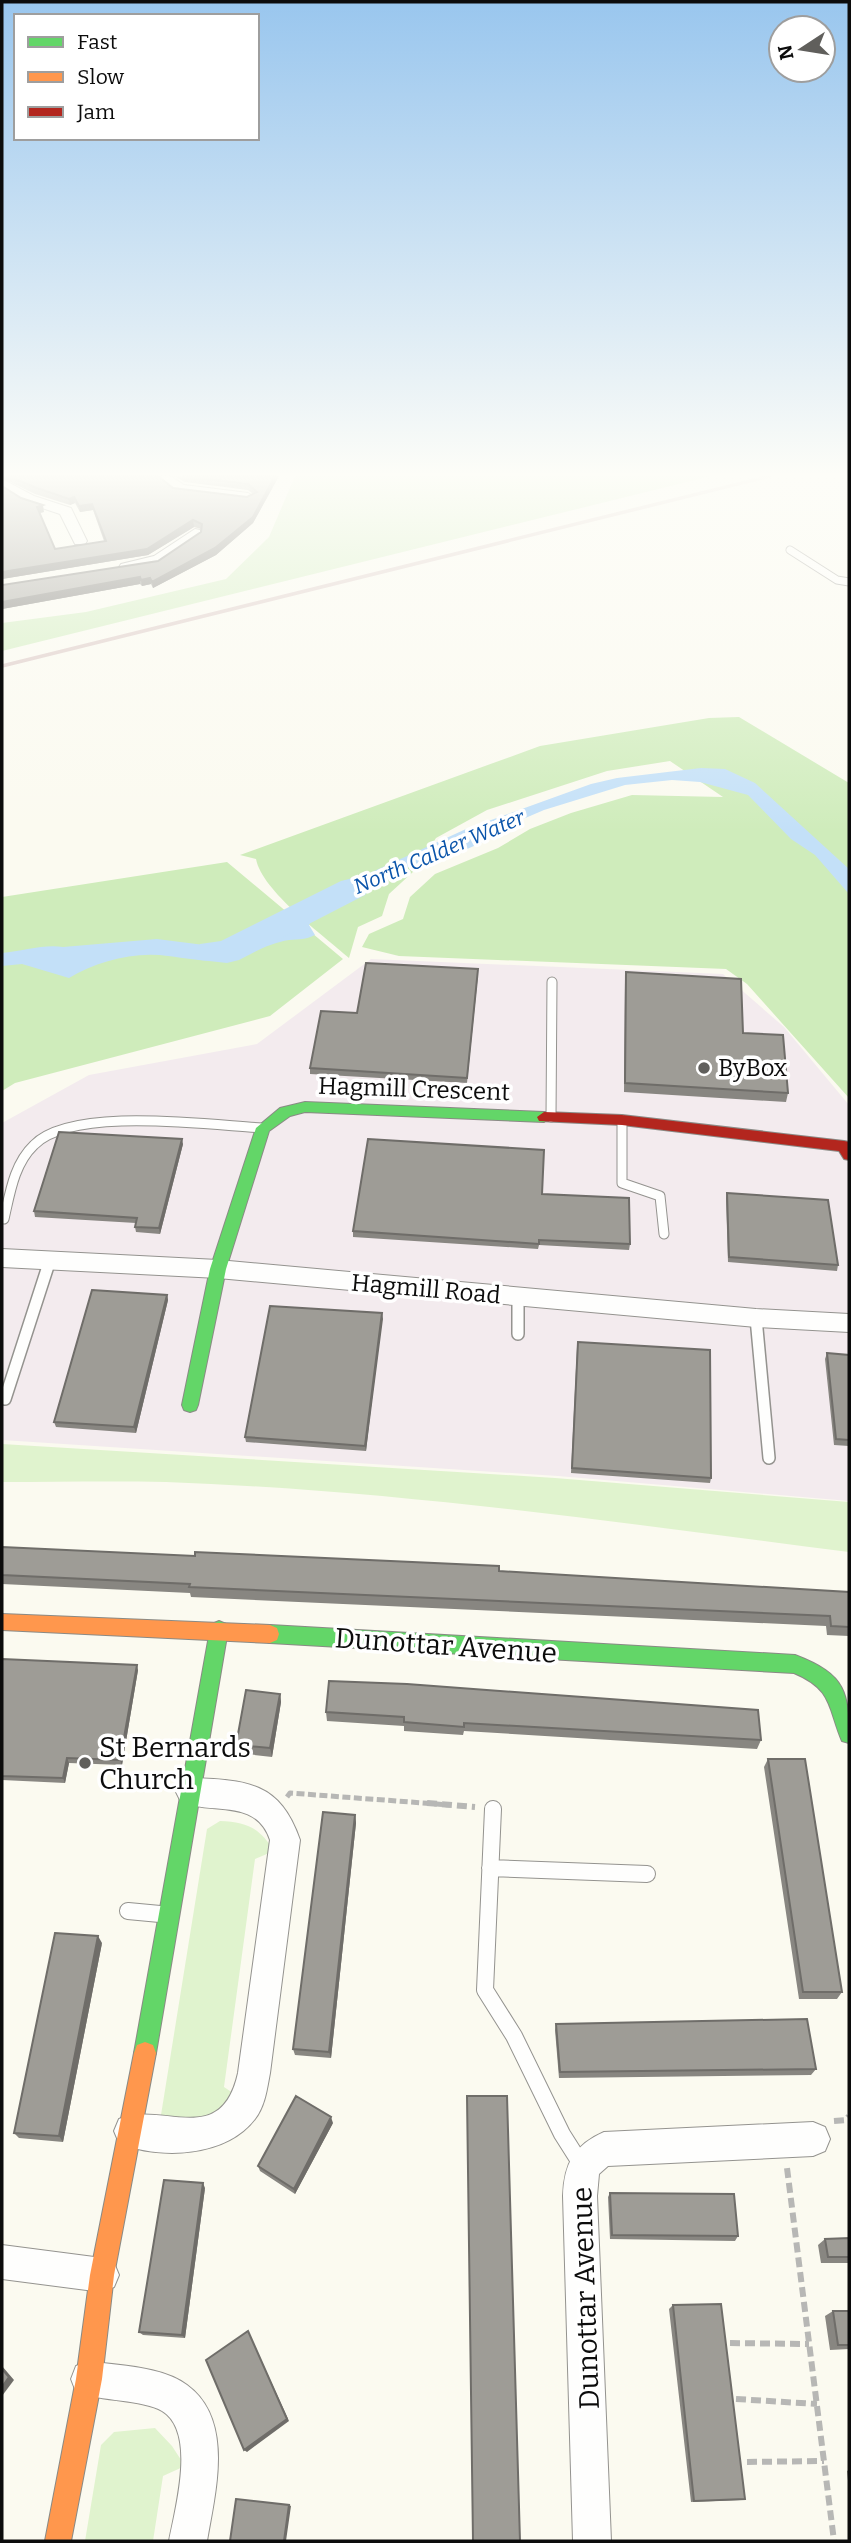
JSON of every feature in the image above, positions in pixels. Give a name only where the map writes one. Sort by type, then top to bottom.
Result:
[{"type":"street","name":"Hagmill Crescent","points":[[263,1128],[285,1112],[305,1107],[622,1120],[844,1146],[849,1156]]},
{"type":"street","points":[[190,1405],[218,1269],[263,1128]]},
{"type":"street","name":"Hagmill Road","points":[[2,1258],[218,1269],[756,1318],[849,1323]]},
{"type":"street","name":"Dunottar Avenue","points":[[2,1622],[219,1630],[795,1664],[811,1669],[835,1692],[845,1709],[849,1734]]},
{"type":"street","points":[[58,2541],[89,2379],[102,2275],[131,2131],[219,1630]]},
{"type":"street","points":[[131,2131],[183,2137],[201,2135],[218,2128],[234,2118],[247,2101],[254,2073],[285,1840],[274,1815],[258,1801],[191,1792]]},
{"type":"street","name":"Dunottar Avenue","points":[[592,2541],[580,2196],[582,2166],[604,2149],[798,2139]]},
{"type":"street","points":[[2,2262],[102,2275]]},
{"type":"street","points":[[89,2379],[173,2396],[188,2412],[199,2433],[199,2461],[188,2541]]},
{"type":"lane","points":[[551,1117],[552,982]]},
{"type":"lane","points":[[622,1120],[622,1183],[660,1196],[664,1234]]},
{"type":"lane","points":[[4,1219],[18,1165],[41,1138],[62,1129],[94,1121],[263,1128]]},
{"type":"lane","points":[[5,1399],[50,1260]]},
{"type":"lane","points":[[518,1297],[518,1334]]},
{"type":"lane","points":[[756,1318],[769,1458]]},
{"type":"lane","points":[[493,1809],[485,1990],[514,2036],[562,2134],[582,2166]]},
{"type":"lane","points":[[490,1868],[647,1874]]},
{"type":"lane","points":[[128,1911],[169,1915]]},
{"type":"path","points":[[274,1815],[290,1793],[493,1809]]},
{"type":"path","points":[[798,2139],[809,2344],[834,2541]]},
{"type":"path","points":[[730,2343],[809,2344]]},
{"type":"path","points":[[736,2399],[817,2404]]},
{"type":"path","points":[[747,2462],[824,2461]]},
{"type":"shaded area","points":[[371,959],[723,974],[784,1027],[849,1105],[849,1501],[558,1476],[2,1440],[2,1123],[89,1075],[257,1044]]},
{"type":"green space","points":[[160,595],[230,595],[2,651],[2,623],[86,612]]},
{"type":"green space","points":[[739,717],[849,783],[849,1098],[747,984],[726,969],[399,956],[362,947],[369,934],[403,919],[410,897],[435,874],[498,848],[530,829],[571,813],[632,795],[723,797],[670,761],[607,771],[487,810],[436,838],[414,871],[389,894],[382,916],[358,927],[349,958],[281,898],[269,885],[256,859],[240,855],[540,746],[709,718]]},
{"type":"green space","points":[[227,862],[343,959],[270,1016],[15,1083],[2,1091],[2,897]]},
{"type":"green space","points":[[2,1444],[555,1478],[849,1502],[849,1552],[594,1519],[337,1492],[166,1482],[2,1482]]},
{"type":"green space","points":[[220,1821],[252,1828],[274,1851],[255,1859],[224,2087],[239,2097],[224,2119],[170,2124],[161,2115],[207,1829]]},
{"type":"green space","points":[[155,2428],[172,2446],[185,2466],[163,2476],[153,2541],[85,2541],[101,2445],[114,2432]]},
{"type":"water","points":[[701,768],[725,769],[755,783],[849,869],[849,894],[815,855],[791,839],[748,795],[700,782],[672,780],[625,785],[544,810],[467,849],[389,873],[316,913],[309,925],[315,935],[280,942],[236,958],[217,961],[155,955],[130,956],[104,962],[69,978],[22,964],[2,966],[2,953],[41,947],[157,939],[212,946],[282,930],[293,926],[313,899],[466,829],[591,784],[617,778]]},
{"type":"building","points":[[2,595],[42,595],[2,602]]},
{"type":"building","points":[[366,963],[478,969],[467,1078],[310,1068],[321,1011],[357,1013]]},
{"type":"building","points":[[626,972],[741,979],[743,1033],[783,1035],[788,1093],[625,1083]]},
{"type":"building","points":[[59,1132],[182,1139],[159,1228],[135,1227],[137,1218],[34,1211]]},
{"type":"building","points":[[368,1139],[544,1150],[542,1194],[629,1198],[630,1244],[539,1240],[539,1244],[353,1231]]},
{"type":"building","points":[[727,1193],[828,1200],[838,1265],[729,1257]]},
{"type":"building","points":[[92,1290],[167,1295],[134,1427],[54,1422]]},
{"type":"building","points":[[270,1306],[382,1313],[365,1446],[245,1437]]},
{"type":"building","points":[[578,1342],[710,1350],[711,1478],[572,1468]]},
{"type":"building","points":[[827,1353],[849,1355],[849,1440],[836,1439]]},
{"type":"building","points":[[2,1547],[195,1556],[195,1552],[499,1566],[499,1571],[849,1592],[849,1627],[831,1626],[830,1616],[189,1587],[190,1584],[2,1575]]},
{"type":"building","points":[[2,1659],[137,1665],[120,1760],[67,1758],[63,1778],[2,1776]]},
{"type":"building","points":[[329,1681],[407,1684],[758,1710],[761,1740],[464,1723],[464,1727],[404,1722],[404,1717],[326,1712]]},
{"type":"building","points":[[246,1690],[280,1694],[270,1748],[236,1745]]},
{"type":"building","points":[[768,1759],[805,1759],[842,1992],[803,1992]]},
{"type":"building","points":[[323,1812],[355,1815],[329,2052],[293,2049]]},
{"type":"building","points":[[55,1933],[98,1936],[59,2136],[14,2133]]},
{"type":"building","points":[[807,2019],[816,2069],[560,2072],[556,2024]]},
{"type":"building","points":[[296,2096],[331,2117],[294,2189],[258,2166]]},
{"type":"building","points":[[467,2096],[507,2096],[520,2541],[473,2541]]},
{"type":"building","points":[[164,2180],[203,2183],[182,2335],[139,2332]]},
{"type":"building","points":[[610,2193],[734,2194],[738,2236],[612,2235]]},
{"type":"building","points":[[849,2238],[849,2257],[828,2257],[825,2239]]},
{"type":"building","points":[[721,2304],[745,2499],[694,2501],[673,2305]]},
{"type":"building","points":[[833,2311],[849,2311],[849,2345],[838,2345]]},
{"type":"building","points":[[248,2331],[287,2419],[244,2450],[206,2360]]},
{"type":"building","points":[[2,2369],[9,2377],[2,2387]]},
{"type":"building","points":[[236,2499],[289,2505],[284,2541],[230,2541]]},
{"type":"waterway","name":"North Calder Water","points":[[212,952],[227,952],[353,888]]},
{"type":"railway","points":[[2,666],[290,595]]},
{"type":"traffic: fast","points":[[190,1405],[218,1269],[263,1128],[285,1112],[305,1107],[544,1117]]},
{"type":"traffic: fast","points":[[145,2053],[219,1630]]},
{"type":"traffic: fast","points":[[270,1634],[795,1664],[817,1675],[832,1690],[843,1710],[849,1734]]},
{"type":"traffic: slow","points":[[2,1622],[270,1634]]},
{"type":"traffic: slow","points":[[58,2541],[89,2379],[102,2275],[145,2053]]},
{"type":"traffic: jam","points":[[544,1117],[622,1120],[844,1146],[849,1155]]},
{"type":"place","name":"ByBox","points":[[704,1068]]},
{"type":"place","name":"St Bernards Church","points":[[85,1763]]}]
